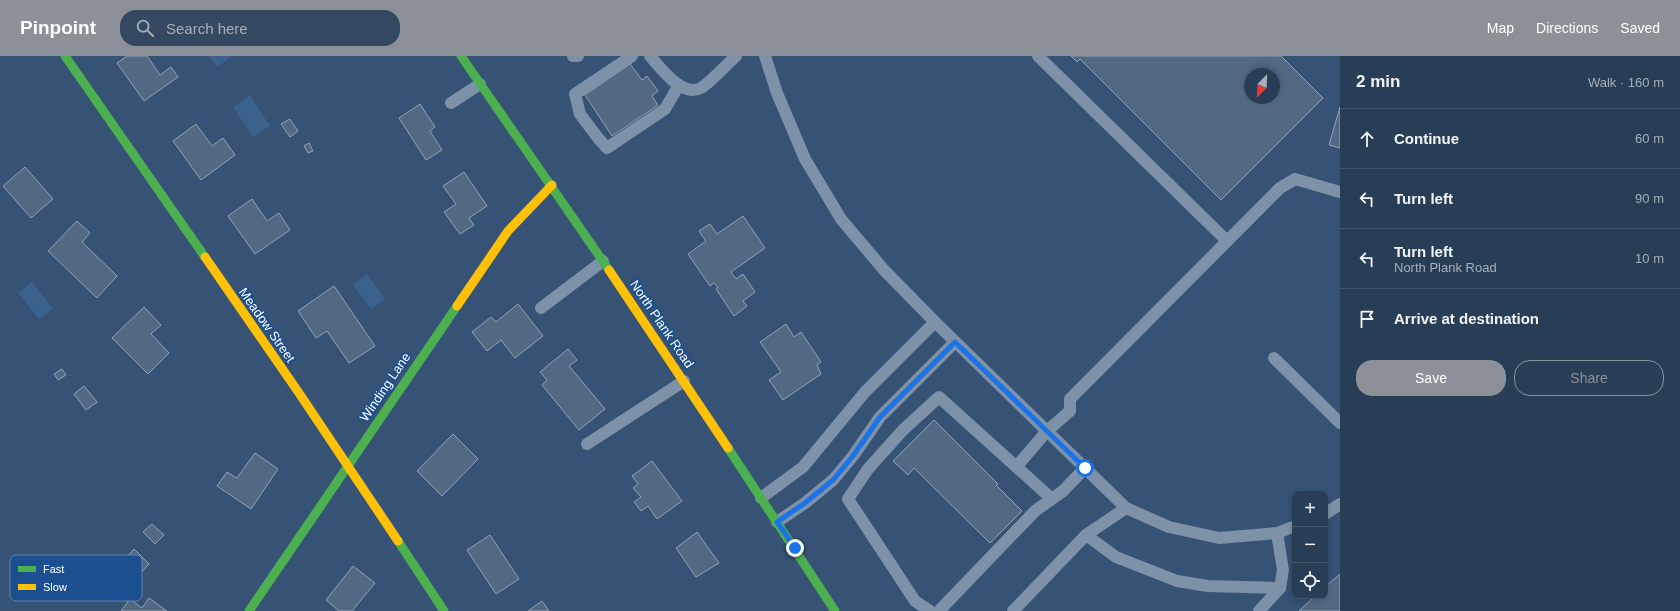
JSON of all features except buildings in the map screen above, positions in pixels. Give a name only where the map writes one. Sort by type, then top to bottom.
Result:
[{"type":"street","name":"Meadow Street","points":[[65,56],[347,465],[444,611]]},
{"type":"street","name":"North Plank Road","points":[[461,56],[552,185],[835,611]]},
{"type":"street","name":"Winding Lane","points":[[250,611],[347,465],[508,231],[552,185]]},
{"type":"lane","points":[[573,56],[578,56]]},
{"type":"lane","points":[[632,56],[575,94],[580,114],[607,148],[665,109],[680,85]]},
{"type":"lane","points":[[650,56],[670,80],[688,90],[701,88],[736,56]]},
{"type":"lane","points":[[765,56],[777,93],[805,159],[841,219],[884,270],[934,322],[1126,508],[1168,527],[1219,538],[1277,534],[1293,527]]},
{"type":"lane","points":[[1038,56],[1227,241]]},
{"type":"lane","points":[[451,103],[480,84]]},
{"type":"lane","points":[[1017,466],[1047,431],[1070,411],[1070,399],[1280,188],[1295,179],[1340,192]]},
{"type":"lane","points":[[541,308],[603,261]]},
{"type":"lane","points":[[761,498],[803,467],[865,392],[934,322]]},
{"type":"lane","points":[[777,522],[805,503],[833,480],[853,456],[880,417],[955,342]]},
{"type":"lane","points":[[1274,358],[1340,423]]},
{"type":"lane","points":[[587,444],[684,382]]},
{"type":"lane","points":[[930,611],[915,601],[848,499],[868,469],[903,430],[939,397],[1052,499]]},
{"type":"lane","points":[[939,611],[1035,511],[1063,491],[1085,468]]},
{"type":"lane","points":[[1328,512],[1340,504]]},
{"type":"lane","points":[[1013,611],[1086,535],[1126,508]]},
{"type":"lane","points":[[1258,611],[1280,588],[1283,570],[1277,534]]},
{"type":"lane","points":[[1086,535],[1116,557],[1177,580],[1208,586],[1280,588]]},
{"type":"water","points":[[208,56],[232,56],[217,67]]},
{"type":"water","points":[[250,95],[270,126],[253,137],[233,107]]},
{"type":"water","points":[[367,274],[385,299],[371,309],[353,285]]},
{"type":"water","points":[[32,282],[53,309],[39,319],[18,293]]},
{"type":"traffic: fast","points":[[65,56],[205,257]]},
{"type":"traffic: fast","points":[[461,56],[609,270]]},
{"type":"traffic: fast","points":[[249,611],[457,306]]},
{"type":"traffic: fast","points":[[728,448],[835,611]]},
{"type":"traffic: fast","points":[[398,541],[444,611]]},
{"type":"traffic: slow","points":[[457,306],[508,231],[552,185]]},
{"type":"traffic: slow","points":[[205,257],[299,393],[398,541]]},
{"type":"traffic: slow","points":[[609,270],[728,448]]},
{"type":"route","points":[[795,548],[777,522],[820,492],[845,468],[880,417],[955,342],[1085,468]]}]
